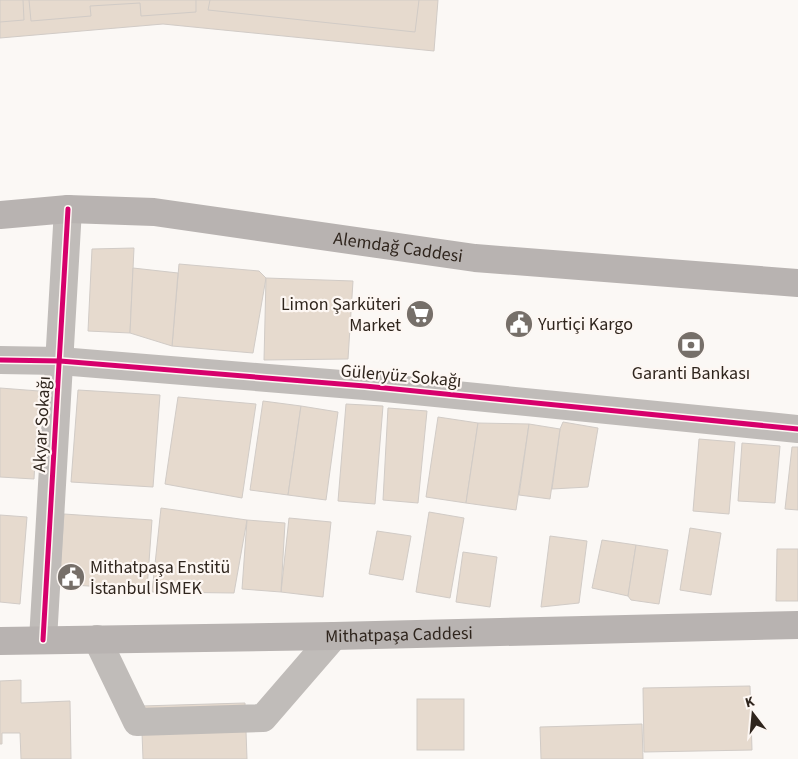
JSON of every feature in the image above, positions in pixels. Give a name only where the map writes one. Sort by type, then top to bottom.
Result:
[{"type":"main road","name":"Alemdağ Caddesi","points":[[0,215],[68,209],[154,212],[475,258],[798,283]]},
{"type":"main road","name":"Mithatpaşa Caddesi","points":[[0,641],[334,636],[798,625]]},
{"type":"street","name":"Akyar Sokağı","points":[[43,640],[68,209]]},
{"type":"street","name":"Güleryüz Sokağı","points":[[0,360],[60,361],[365,386],[798,429]]},
{"type":"street","points":[[97,639],[137,722],[263,718],[334,636]]},
{"type":"building","points":[[0,0],[438,0],[434,51],[163,24],[0,38]]},
{"type":"building","points":[[0,0],[23,0],[24,20],[0,22]]},
{"type":"building","points":[[29,0],[196,0],[196,12],[141,16],[140,3],[90,6],[91,16],[31,21]]},
{"type":"building","points":[[210,0],[419,0],[415,32],[208,10]]},
{"type":"building","points":[[134,248],[130,333],[88,331],[92,249]]},
{"type":"building","points":[[179,264],[259,271],[266,278],[253,353],[172,346]]},
{"type":"building","points":[[133,268],[178,273],[172,346],[130,333]]},
{"type":"building","points":[[266,278],[353,281],[348,359],[264,360]]},
{"type":"building","points":[[0,388],[39,391],[34,479],[0,477]]},
{"type":"building","points":[[78,390],[160,395],[153,487],[71,482]]},
{"type":"building","points":[[178,397],[256,404],[242,498],[165,484]]},
{"type":"building","points":[[263,401],[301,406],[288,495],[250,490]]},
{"type":"building","points":[[346,404],[383,406],[375,504],[338,501]]},
{"type":"building","points":[[301,406],[338,412],[326,500],[288,495]]},
{"type":"building","points":[[388,408],[427,411],[418,503],[383,500]]},
{"type":"building","points":[[438,417],[478,423],[466,503],[426,497]]},
{"type":"building","points":[[563,422],[598,428],[588,487],[552,489],[560,429]]},
{"type":"building","points":[[478,423],[529,424],[516,510],[466,503]]},
{"type":"building","points":[[529,424],[560,429],[550,499],[519,495]]},
{"type":"building","points":[[699,439],[735,442],[729,514],[693,511]]},
{"type":"building","points":[[742,443],[780,446],[775,503],[738,501]]},
{"type":"building","points":[[792,447],[798,447],[798,510],[785,509]]},
{"type":"building","points":[[161,508],[247,520],[234,593],[152,592]]},
{"type":"building","points":[[429,512],[464,518],[450,598],[416,592]]},
{"type":"building","points":[[64,514],[152,520],[147,590],[59,584]]},
{"type":"building","points":[[0,515],[27,517],[20,604],[0,602]]},
{"type":"building","points":[[289,518],[331,522],[323,597],[281,592]]},
{"type":"building","points":[[247,520],[285,523],[281,592],[242,589]]},
{"type":"building","points":[[690,528],[721,533],[711,595],[680,590]]},
{"type":"building","points":[[377,531],[411,536],[403,580],[369,574]]},
{"type":"building","points":[[550,536],[587,541],[579,603],[541,607]]},
{"type":"building","points":[[602,540],[636,545],[628,596],[592,588]]},
{"type":"building","points":[[636,545],[668,550],[659,604],[631,600],[628,596]]},
{"type":"building","points":[[777,549],[798,549],[798,601],[776,601]]},
{"type":"building","points":[[463,552],[497,557],[490,607],[456,602]]},
{"type":"building","points":[[21,680],[21,703],[70,701],[71,759],[21,759],[20,733],[2,733],[2,744],[0,744],[0,681]]},
{"type":"building","points":[[750,686],[752,750],[644,752],[643,688]]},
{"type":"building","points":[[417,699],[464,699],[464,750],[417,750]]},
{"type":"building","points":[[245,703],[247,759],[143,759],[141,706]]},
{"type":"building","points":[[642,724],[643,759],[541,759],[540,727]]},
{"type":"cycle path","points":[[43,640],[68,209]]},
{"type":"cycle path","points":[[0,360],[60,361],[365,386],[798,429]]},
{"type":"place","name":"Limon Şarküteri Market","points":[[420,314]]},
{"type":"place","name":"Yurtiçi Kargo","points":[[519,324]]},
{"type":"place","name":"Garanti Bankası","points":[[691,345]]},
{"type":"place","name":"Mithatpaşa Enstitü İstanbul İSMEK","points":[[71,577]]}]
